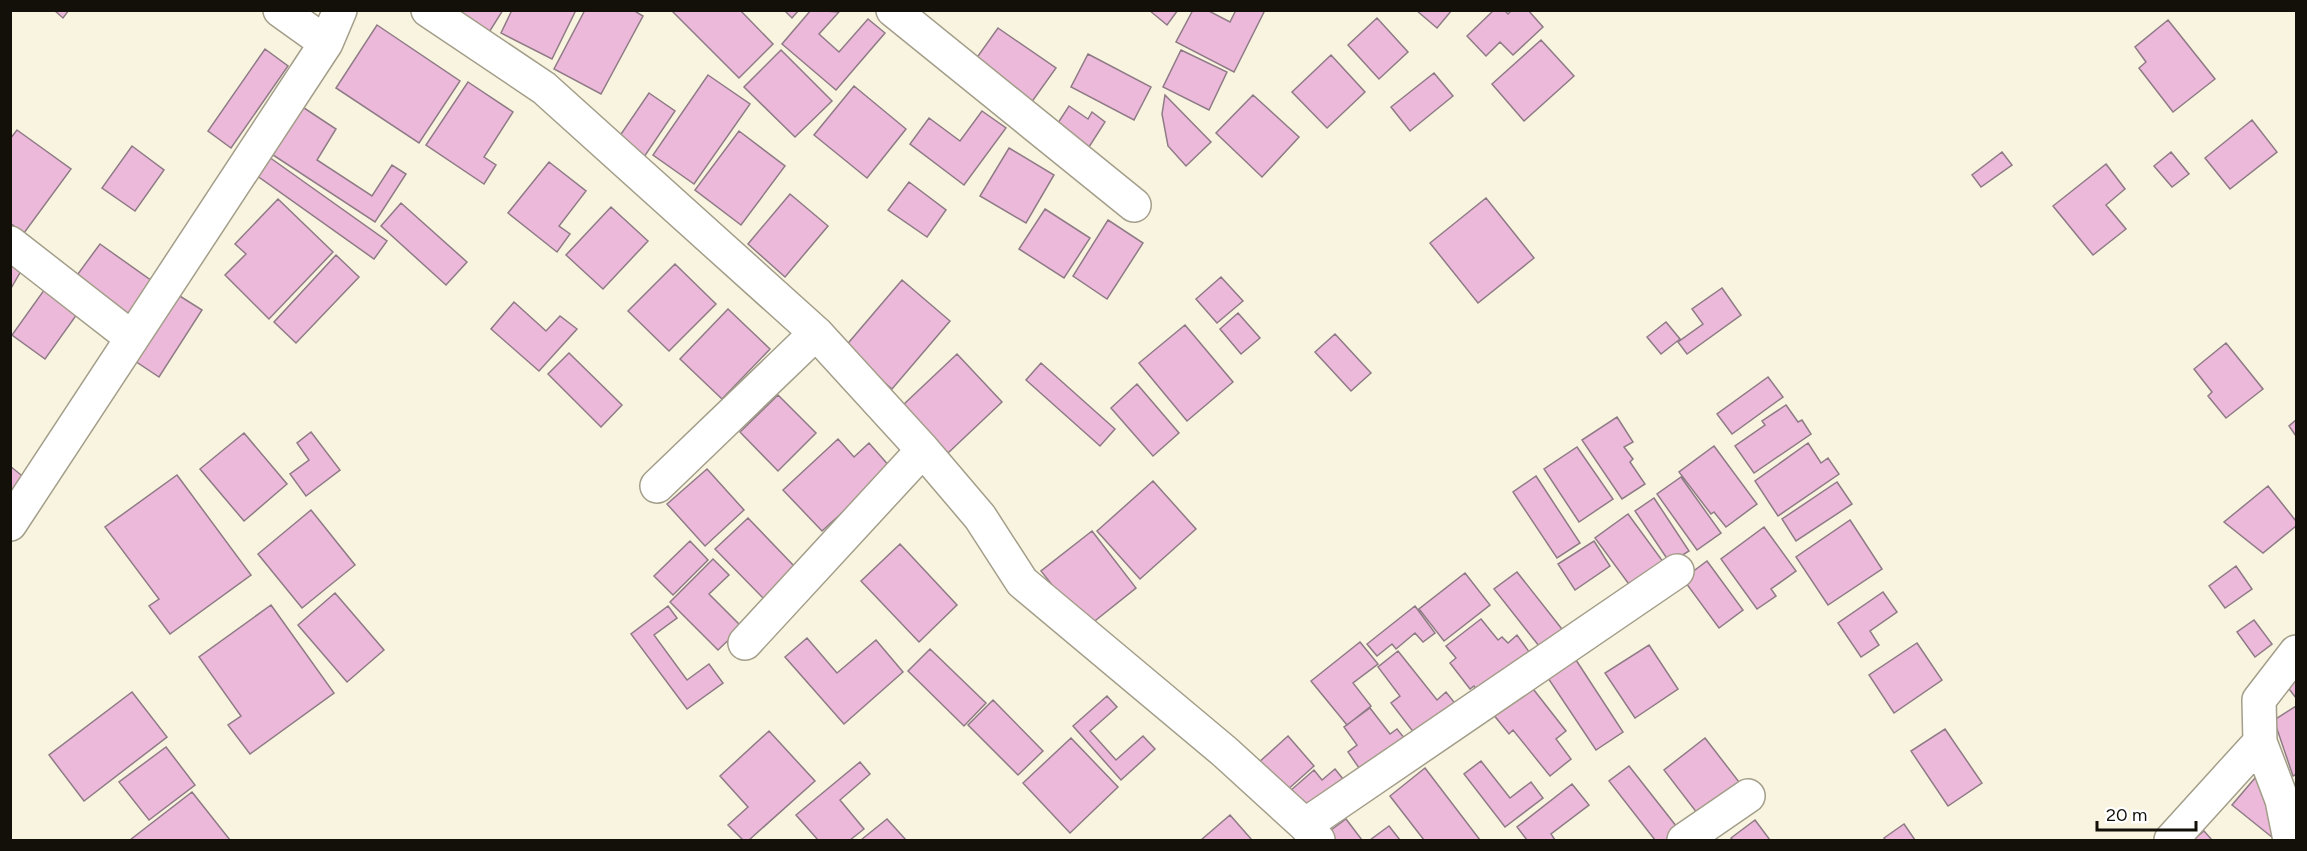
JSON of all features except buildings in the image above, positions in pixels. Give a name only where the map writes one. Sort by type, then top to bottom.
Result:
[{"type":"street","points":[[280,10],[326,43]]},
{"type":"street","points":[[10,524],[326,43],[340,10]]},
{"type":"street","points":[[428,10],[544,88],[816,333],[923,450],[980,517],[1022,582],[1225,752],[1312,832],[1677,571]]},
{"type":"street","points":[[893,10],[1134,205]]},
{"type":"street","points":[[10,243],[132,338]]},
{"type":"street","points":[[657,486],[816,333]]},
{"type":"street","points":[[745,643],[923,450]]},
{"type":"street","points":[[2290,840],[2282,800],[2260,742],[2259,700],[2296,652]]},
{"type":"street","points":[[2171,840],[2260,742]]},
{"type":"street","points":[[1684,840],[1748,796]]}]
